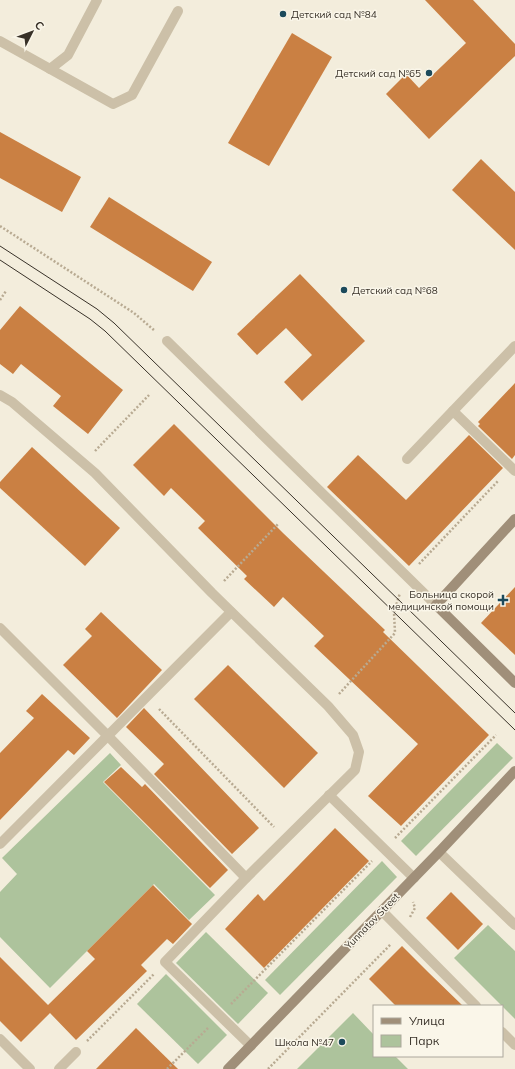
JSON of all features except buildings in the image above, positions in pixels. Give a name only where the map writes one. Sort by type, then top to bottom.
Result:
[{"type":"street","points":[[515,519],[436,605],[515,682]]},
{"type":"street","name":"Yunnatov Street","points":[[228,1069],[414,878],[515,771]]},
{"type":"lane","points":[[50,69],[68,55],[97,0]]},
{"type":"lane","points":[[0,41],[113,104],[132,95],[178,11]]},
{"type":"lane","points":[[167,341],[436,605]]},
{"type":"lane","points":[[407,459],[515,346]]},
{"type":"lane","points":[[0,394],[12,402],[83,462],[231,612],[328,706],[353,735],[359,752],[355,770],[246,878],[165,962],[251,1046]]},
{"type":"lane","points":[[453,411],[513,469]]},
{"type":"lane","points":[[0,844],[231,612]]},
{"type":"lane","points":[[0,628],[108,736],[246,878]]},
{"type":"lane","points":[[329,795],[414,878]]},
{"type":"lane","points":[[439,852],[515,925]]},
{"type":"lane","points":[[382,911],[475,1005]]},
{"type":"lane","points":[[503,1033],[515,1045]]},
{"type":"lane","points":[[0,1038],[30,1069]]},
{"type":"lane","points":[[58,1069],[76,1052]]},
{"type":"path","points":[[0,226],[134,313],[167,341]]},
{"type":"path","points":[[0,300],[6,291]]},
{"type":"path","points":[[83,462],[149,395]]},
{"type":"path","points":[[328,706],[395,633],[394,612],[407,577],[513,469]]},
{"type":"path","points":[[212,593],[279,523]]},
{"type":"path","points":[[148,697],[285,839]]},
{"type":"path","points":[[167,1069],[496,736]]},
{"type":"path","points":[[268,1069],[402,932],[415,908]]},
{"type":"path","points":[[76,1052],[165,962]]},
{"type":"green space","points":[[497,743],[513,758],[416,856],[401,841]]},
{"type":"green space","points":[[110,753],[121,765],[103,782],[215,895],[189,920],[154,884],[50,988],[0,937],[0,892],[17,874],[2,858]]},
{"type":"green space","points":[[382,861],[397,877],[280,995],[265,980]]},
{"type":"green space","points":[[488,925],[515,951],[515,1019],[503,1007],[503,1005],[501,1005],[454,958]]},
{"type":"green space","points":[[206,932],[268,993],[238,1024],[176,963]]},
{"type":"green space","points":[[166,974],[227,1035],[198,1064],[137,1004]]},
{"type":"green space","name":"Школа №47","points":[[353,1013],[373,1034],[373,1057],[396,1057],[408,1069],[297,1069]]},
{"type":"tram line","points":[[0,246],[97,309],[114,323],[515,713]]},
{"type":"tram line","points":[[0,260],[90,319],[105,331],[515,730]]},
{"type":"place","name":"Детский сад №84","points":[[283,14]]},
{"type":"place","name":"Детский сад №65","points":[[429,73]]},
{"type":"place","name":"Детский сад №68","points":[[344,290]]},
{"type":"place","name":"Больница скорой медицинской помощи","points":[[503,600]]},
{"type":"place","name":"Школа №47","points":[[342,1042]]}]
